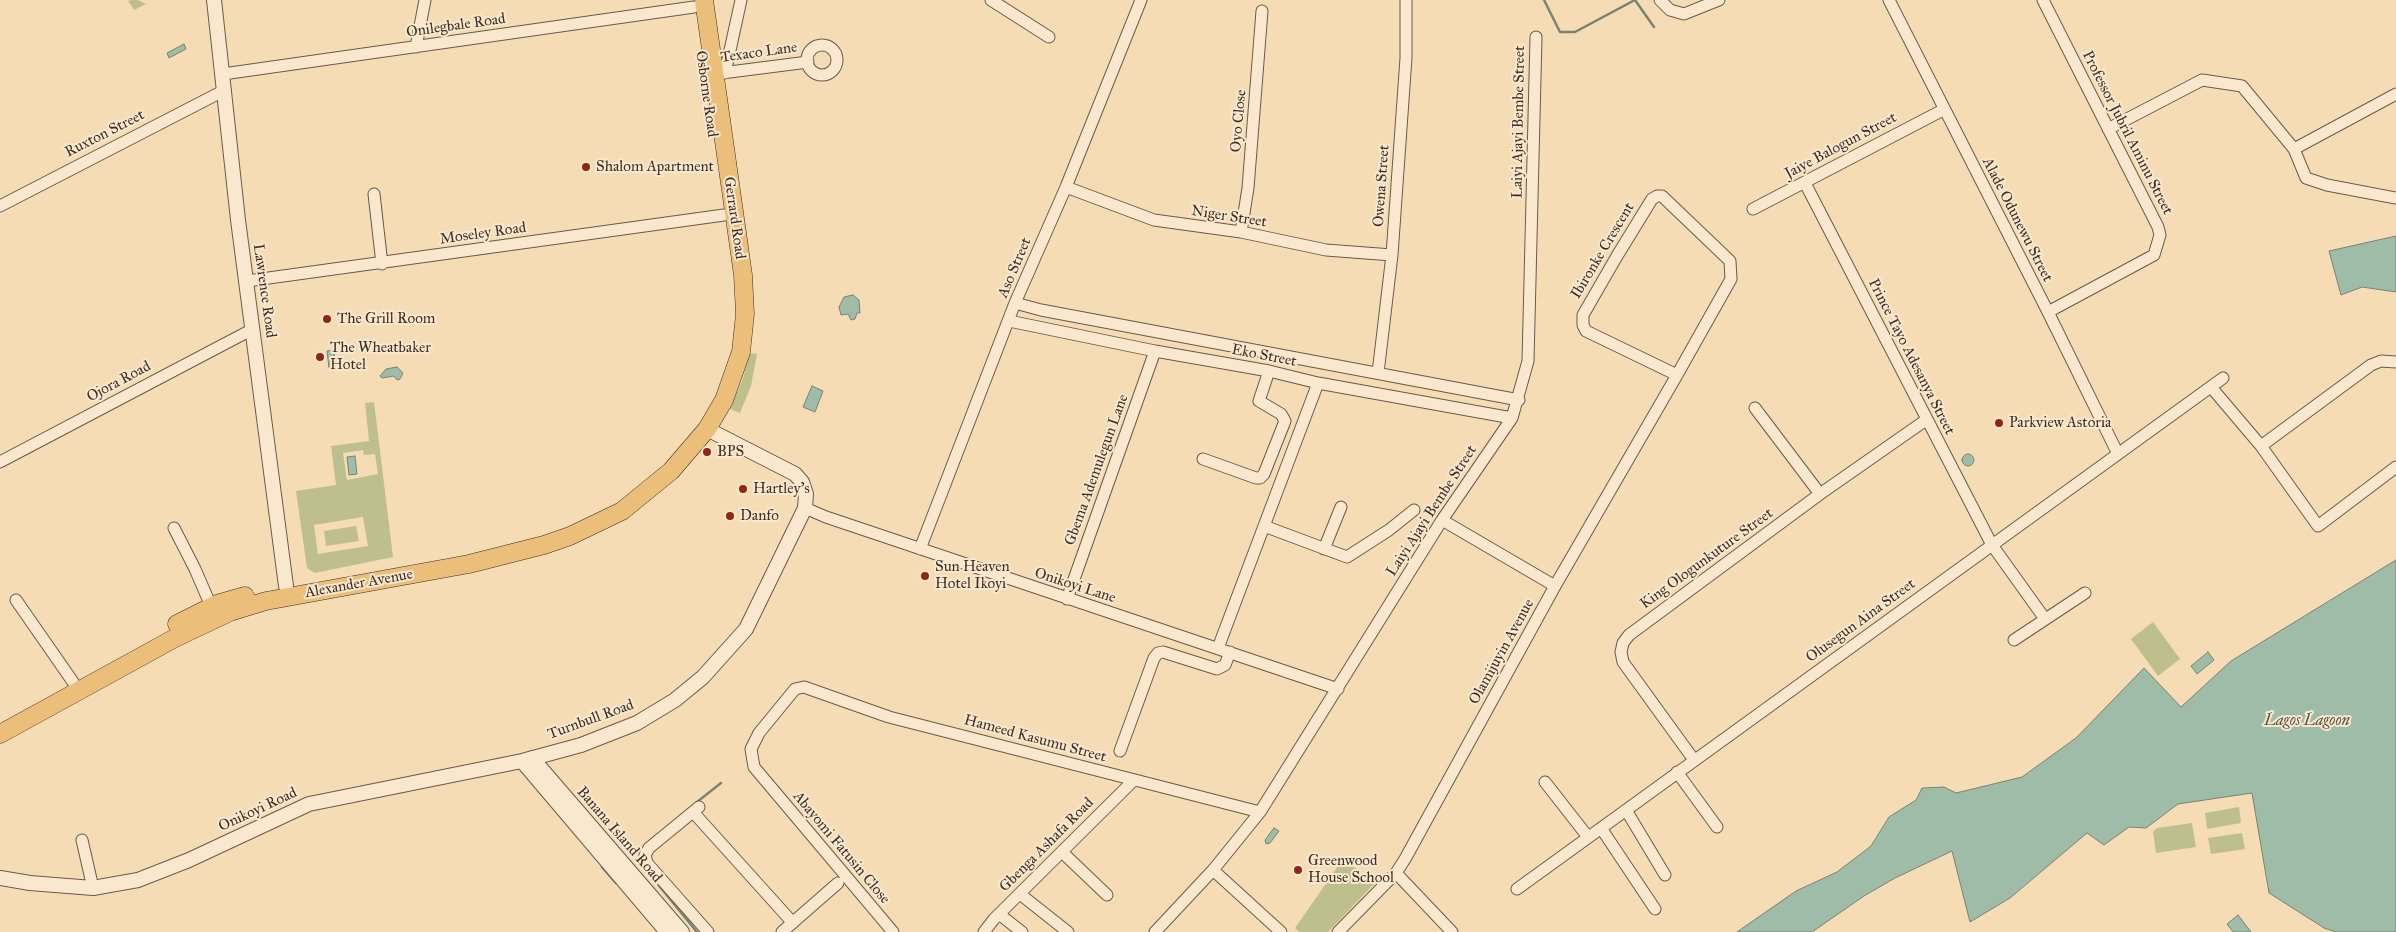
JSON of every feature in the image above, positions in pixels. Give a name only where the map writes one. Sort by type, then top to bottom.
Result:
[{"type":"main road","name":"Gerrard Road","points":[[697,2],[720,74],[743,275],[745,314],[741,352],[735,373],[724,400],[704,424]]},
{"type":"main road","name":"Osborne Road","points":[[697,2],[734,296],[734,326],[730,352],[704,424]]},
{"type":"main road","name":"Alexander Avenue","points":[[0,722],[211,606],[286,586],[495,546],[566,526],[605,508],[637,488],[704,424]]},
{"type":"main road","name":"Alexander Avenue","points":[[0,734],[189,631],[230,612],[266,601],[479,561],[570,536],[622,511],[641,498],[671,471],[704,424]]},
{"type":"street","name":"Lawrence Road","points":[[214,0],[247,281],[286,586]]},
{"type":"street","points":[[416,47],[425,0]]},
{"type":"street","points":[[720,74],[741,0]]},
{"type":"street","points":[[991,0],[1049,37]]},
{"type":"street","name":"Aso Street","points":[[920,549],[1015,303],[1066,188],[1141,0]]},
{"type":"street","name":"Owena Street","points":[[1378,373],[1392,255],[1406,58],[1406,0]]},
{"type":"street","points":[[1660,0],[1670,10],[1684,14],[1719,0]]},
{"type":"street","name":"Alade Odunewu Street","points":[[1889,0],[2118,454]]},
{"type":"street","name":"Professor Jubril Aminu Street","points":[[2043,0],[2158,227],[2158,245],[2154,255],[2048,312]]},
{"type":"street","name":"Onilegbale Road","points":[[223,74],[416,47],[697,2]]},
{"type":"street","name":"Oyo Close","points":[[1242,232],[1248,188],[1262,11]]},
{"type":"street","name":"Laiyi Ajayi Bembe Street","points":[[1155,932],[1213,870],[1260,812],[1442,520],[1512,418],[1528,360],[1536,37]]},
{"type":"street","name":"Texaco Lane","points":[[720,74],[808,62]]},
{"type":"street","points":[[2108,129],[2202,80],[2242,86],[2294,149],[2306,178],[2396,198]]},
{"type":"street","name":"Ruxton Street","points":[[0,206],[225,90]]},
{"type":"street","points":[[2294,149],[2396,94]]},
{"type":"street","name":"Jaiye Balogun Street","points":[[1753,209],[1943,110]]},
{"type":"street","name":"Prince Tayo Adesanya Street","points":[[1805,183],[1992,545],[2045,619]]},
{"type":"street","name":"Niger Street","points":[[1066,188],[1154,220],[1242,232],[1326,250],[1392,255]]},
{"type":"street","points":[[374,194],[382,264]]},
{"type":"street","name":"Ibironke Crescent","points":[[1657,196],[1662,196],[1730,261],[1732,270],[1731,279],[1677,375],[1586,331],[1583,325],[1583,315],[1652,199],[1657,196]]},
{"type":"street","name":"Moseley Road","points":[[247,281],[382,264],[724,215]]},
{"type":"street","name":"Eko Street","points":[[1015,303],[1041,310],[1518,400]]},
{"type":"street","name":"Eko Street","points":[[1009,321],[1155,351],[1269,371],[1318,383],[1512,418]]},
{"type":"street","name":"Ojora Road","points":[[0,462],[253,329]]},
{"type":"street","name":"Gbema Ademulegun Lane","points":[[1067,599],[1155,351]]},
{"type":"street","points":[[2261,446],[2371,366],[2381,361],[2396,362]]},
{"type":"street","points":[[1203,459],[1256,478],[1264,474],[1285,421],[1281,414],[1259,401],[1269,371]]},
{"type":"street","name":"Olamijuyin Avenue","points":[[1338,932],[1396,873],[1555,586],[1677,375]]},
{"type":"street","name":"Olusegun Aina Street","points":[[1517,889],[2223,378]]},
{"type":"street","points":[[1218,648],[1318,383]]},
{"type":"street","points":[[2211,387],[2261,446],[2318,526],[2396,467]]},
{"type":"street","points":[[1755,408],[1820,494]]},
{"type":"street","name":"King Ologunkuture Street","points":[[1694,760],[1623,662],[1621,652],[1623,643],[1629,635],[1820,494],[1926,420]]},
{"type":"street","points":[[704,424],[795,474],[802,482],[806,494],[805,508]]},
{"type":"street","points":[[1324,549],[1341,507]]},
{"type":"street","name":"Onikoyi Lane","points":[[805,508],[826,517],[1067,599],[1338,689]]},
{"type":"street","name":"Turnbull Road","points":[[527,759],[581,745],[637,723],[675,700],[703,677],[746,629],[805,508]]},
{"type":"street","points":[[1264,526],[1324,549],[1350,556],[1414,510]]},
{"type":"street","points":[[1442,520],[1555,586]]},
{"type":"street","points":[[174,528],[211,606]]},
{"type":"street","points":[[2014,640],[2085,593]]},
{"type":"street","points":[[16,600],[73,682]]},
{"type":"street","points":[[1120,751],[1154,658],[1158,653],[1163,652],[1217,669],[1225,665],[1230,652]]},
{"type":"street","name":"Hameed Kasumu Street","points":[[804,687],[889,717],[1260,812]]},
{"type":"street","name":"Abayomi Fatusin Close","points":[[804,687],[795,690],[790,695],[759,733],[751,748],[754,767],[893,932]]},
{"type":"street","name":"Onikoyi Road","points":[[0,878],[30,883],[93,888],[130,882],[160,873],[309,804],[527,759]]},
{"type":"street","name":"Banana Island Road","points":[[527,759],[667,932]]},
{"type":"street","name":"Banana Island Road","points":[[527,759],[682,932]]},
{"type":"street","points":[[1678,772],[1717,827]]},
{"type":"street","name":"Gbenga Ashafa Road","points":[[984,932],[999,914],[1133,781]]},
{"type":"street","points":[[1545,782],[1588,837]]},
{"type":"street","points":[[708,932],[647,863],[645,855],[649,848],[696,810],[792,923]]},
{"type":"street","points":[[1626,810],[1665,875]]},
{"type":"street","points":[[1601,828],[1655,909]]},
{"type":"street","points":[[82,840],[93,888]]},
{"type":"street","points":[[1062,852],[1107,894]]},
{"type":"street","points":[[1213,870],[1281,932]]},
{"type":"street","points":[[1396,873],[1452,932]]},
{"type":"street","points":[[782,932],[838,883]]},
{"type":"street","points":[[1020,894],[1068,932]]},
{"type":"street","points":[[999,914],[1022,932]]},
{"type":"green space","points":[[138,0],[146,4],[134,10],[128,1]]},
{"type":"green space","points":[[749,353],[757,354],[751,386],[740,413],[730,409],[743,378]]},
{"type":"green space","points":[[374,402],[393,557],[315,573],[307,568],[296,491],[336,485],[331,446],[369,441],[365,403]],"holes":[[[363,450],[364,455],[375,454],[378,474],[347,480],[343,453]],[[363,517],[368,546],[318,554],[314,525]]]},
{"type":"green space","points":[[356,526],[359,541],[326,546],[324,531]]},
{"type":"green space","points":[[2153,622],[2180,659],[2158,676],[2131,639]]},
{"type":"green space","points":[[2239,807],[2241,823],[2207,829],[2205,813]]},
{"type":"green space","points":[[2192,823],[2196,847],[2156,853],[2153,832],[2157,828]]},
{"type":"green space","points":[[2242,833],[2245,849],[2211,854],[2208,838]]},
{"type":"green space","points":[[1343,859],[1375,883],[1328,932],[1299,932],[1295,928]]},
{"type":"water","points":[[184,44],[186,49],[169,58],[167,53]]},
{"type":"water","points":[[2396,236],[2396,292],[2362,287],[2341,295],[2329,251]]},
{"type":"water","points":[[853,295],[859,300],[860,313],[857,313],[855,319],[851,320],[848,314],[841,315],[839,307],[844,297]]},
{"type":"water","points":[[334,350],[335,368],[329,368],[327,351]]},
{"type":"water","points":[[397,367],[403,373],[400,379],[397,380],[394,376],[382,378],[380,376],[386,369]]},
{"type":"water","points":[[812,386],[823,391],[815,412],[803,407]]},
{"type":"water","points":[[1966,454],[1970,454],[1974,460],[1970,466],[1966,466],[1962,462],[1962,458]]},
{"type":"water","points":[[355,456],[357,474],[349,475],[347,457]]},
{"type":"water","name":"Lagos Lagoon","points":[[2396,560],[2396,932],[2336,932],[2324,928],[2269,893],[2252,793],[2178,804],[2146,828],[2129,827],[2104,845],[2087,833],[2010,898],[1970,922],[1952,851],[1895,878],[1864,896],[1812,932],[1737,932],[1796,891],[1837,872],[1871,846],[1889,817],[1916,800],[1922,788],[1944,787],[1956,793],[2022,777],[2076,738],[2144,668],[2181,707],[2231,661]]},
{"type":"water","points":[[2208,652],[2214,660],[2197,674],[2191,666]]},
{"type":"water","points":[[1274,828],[1279,831],[1270,843],[1266,844],[1265,840]]},
{"type":"water","points":[[2238,915],[2251,932],[2233,932],[2227,924]]},
{"type":"waterway","points":[[1544,0],[1560,32],[1575,32],[1635,0],[1654,27]]},
{"type":"waterway","points":[[697,802],[721,783]]},
{"type":"waterway","points":[[602,867],[616,883]]},
{"type":"waterway","points":[[652,877],[697,932]]},
{"type":"place","name":"Shalom Apartment","points":[[586,167]]},
{"type":"place","name":"The Grill Room","points":[[327,319]]},
{"type":"place","name":"The Wheatbaker Hotel","points":[[320,357]]},
{"type":"place","name":"Parkview Astoria","points":[[1999,423]]},
{"type":"place","name":"BPS","points":[[707,452]]},
{"type":"place","name":"Hartley's","points":[[743,489]]},
{"type":"place","name":"Danfo","points":[[730,516]]},
{"type":"place","name":"Sun Heaven Hotel Ikoyi","points":[[925,576]]},
{"type":"place","name":"Greenwood House School","points":[[1298,870]]}]
